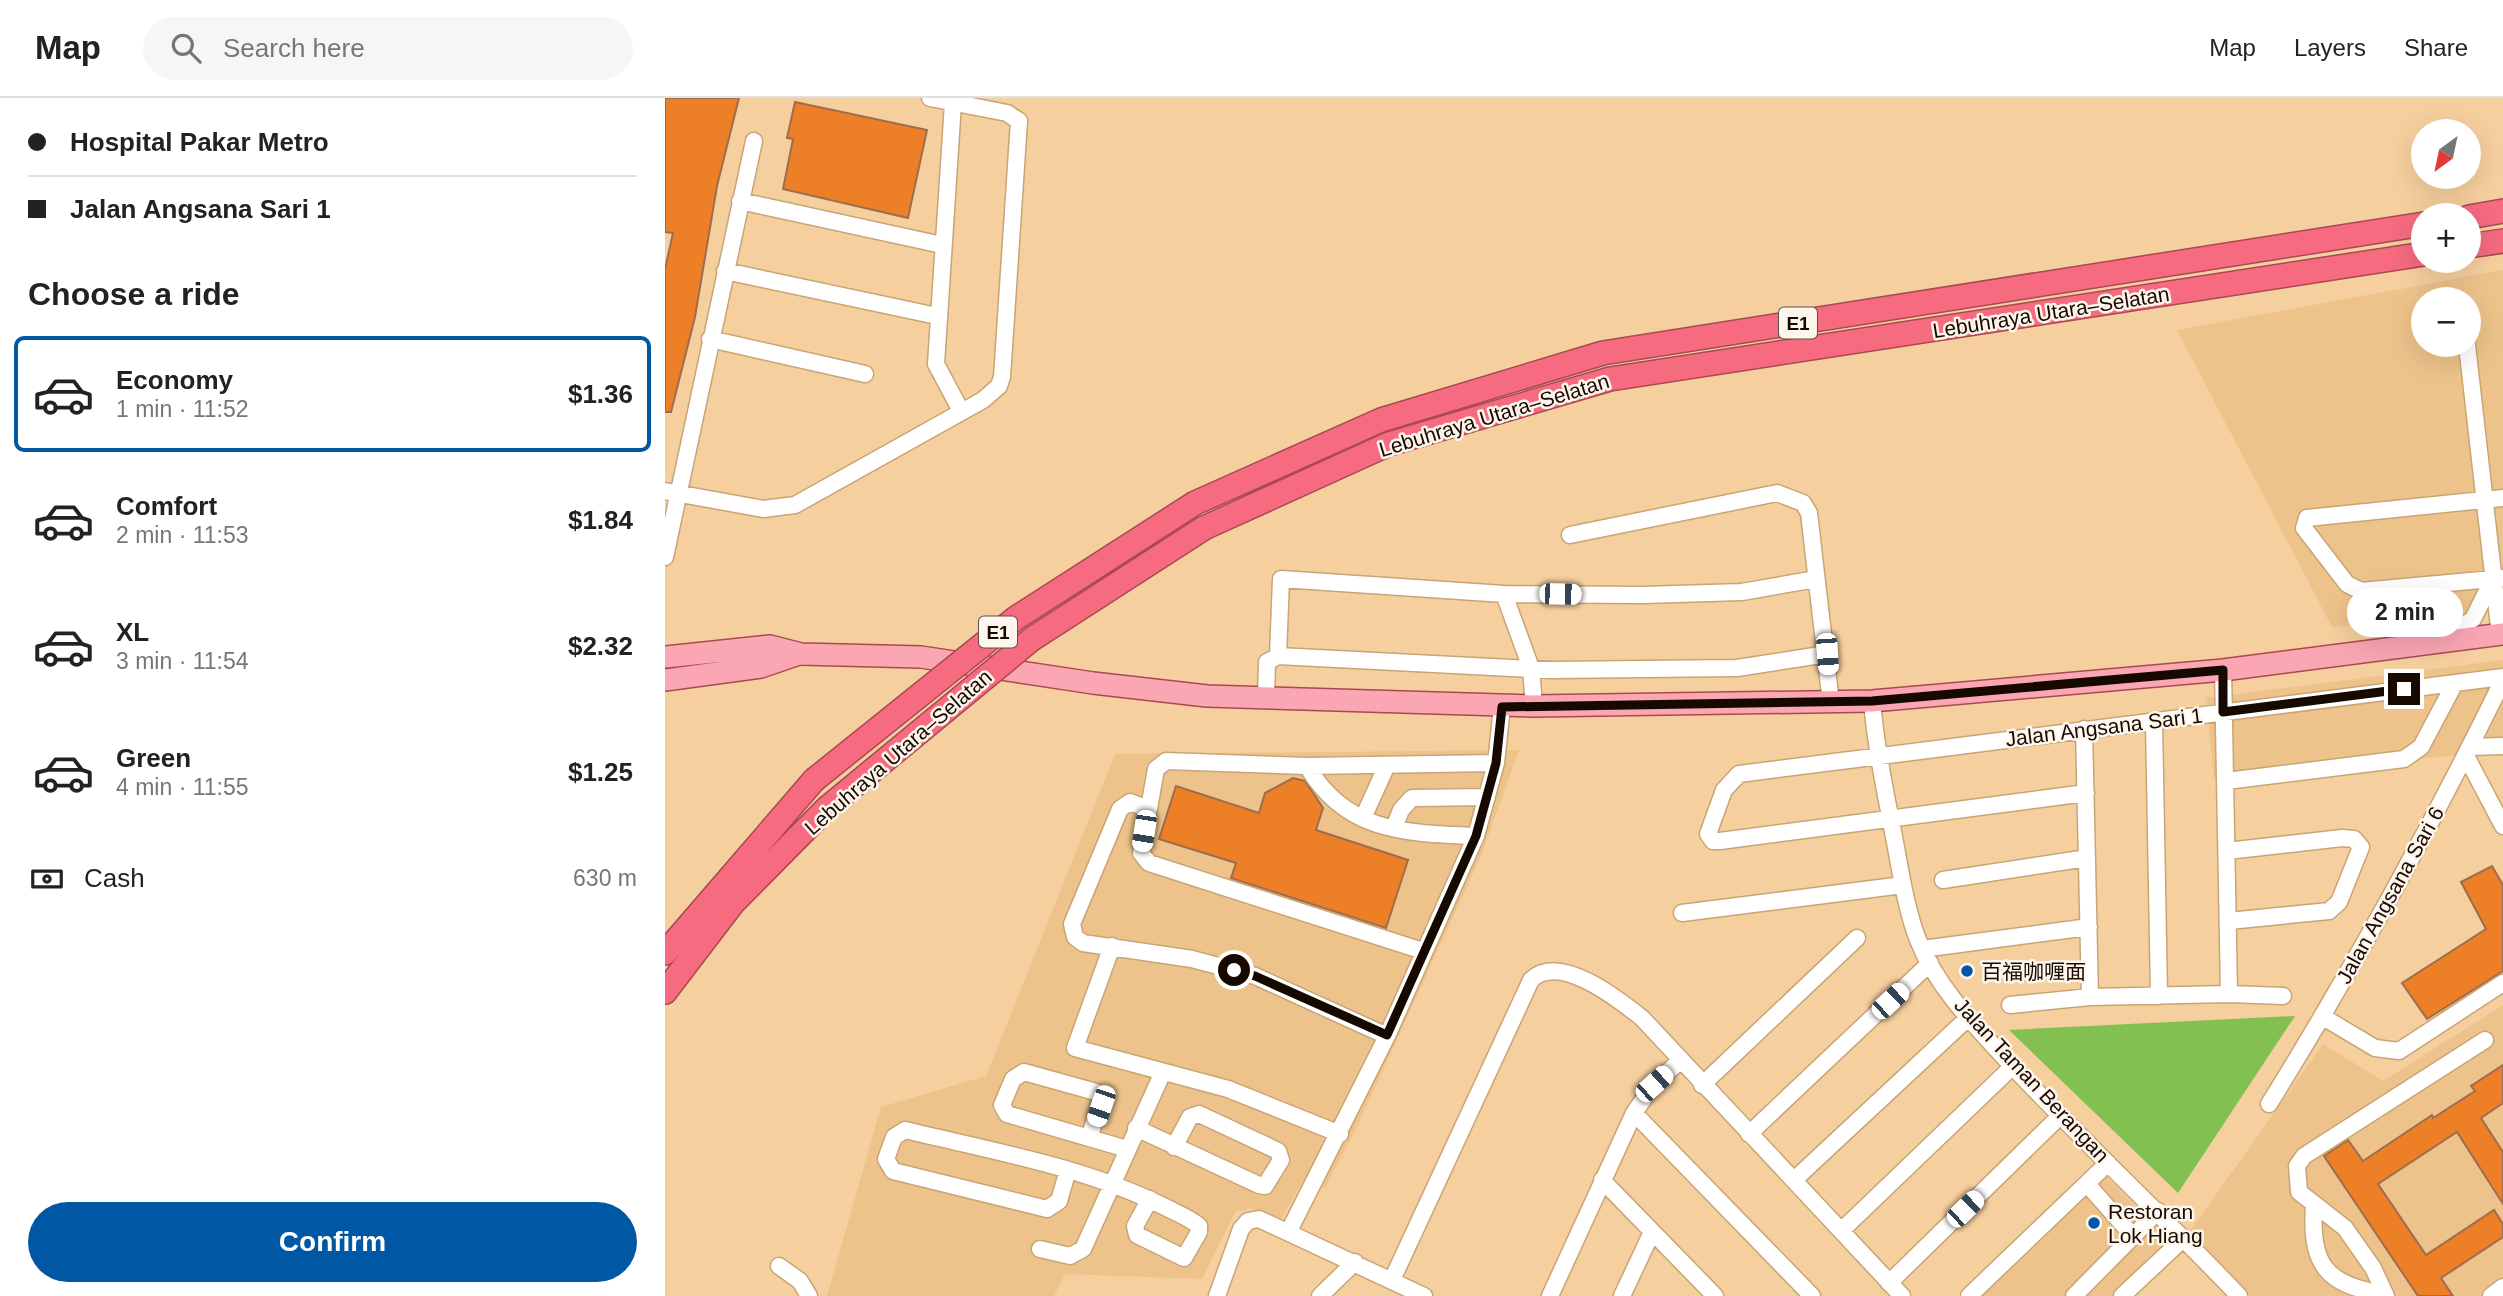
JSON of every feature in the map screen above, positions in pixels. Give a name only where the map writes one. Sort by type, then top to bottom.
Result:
[{"type":"highway","points":[[2481,215],[2503,211]]},
{"type":"highway","name":"Lebuhraya Utara–Selatan","points":[[665,953],[814,780],[1016,618],[1195,503],[1381,420],[1602,353],[2411,226]]},
{"type":"highway","points":[[2481,244],[2503,241]]},
{"type":"highway","name":"Lebuhraya Utara–Selatan","points":[[665,992],[733,903],[827,808],[1031,639],[1204,528],[1389,444],[1610,379],[2411,256]]},
{"type":"main road","points":[[665,657],[770,646],[801,654],[921,657],[1147,690],[1266,699],[1502,707],[1872,701],[2223,670],[2501,635]]},
{"type":"main road","points":[[665,680],[761,667],[801,654]]},
{"type":"street","points":[[671,492],[763,509],[795,505],[983,400],[999,386],[1002,377],[1019,121],[1007,113],[930,98]]},
{"type":"street","points":[[953,103],[937,316],[936,364],[961,411]]},
{"type":"street","points":[[665,556],[671,492],[710,339],[754,141]]},
{"type":"street","points":[[740,201],[942,245]]},
{"type":"street","points":[[725,271],[937,316]]},
{"type":"street","points":[[710,339],[865,374]]},
{"type":"street","points":[[2468,357],[2484,500],[2500,583],[2501,635]]},
{"type":"street","points":[[1570,534],[1777,493],[1803,503],[1809,513],[1831,703]]},
{"type":"street","points":[[2500,583],[2361,591],[2347,584],[2304,528],[2307,518],[2503,498]]},
{"type":"street","points":[[1278,656],[1281,579],[1504,594],[1699,594],[1742,592],[1817,579]]},
{"type":"street","points":[[2439,642],[2473,618],[2500,583]]},
{"type":"street","points":[[1504,594],[1531,668],[1534,706]]},
{"type":"street","points":[[1266,699],[1267,662],[1278,656],[1531,668],[1737,668],[1827,654]]},
{"type":"street","points":[[2223,670],[2229,994]]},
{"type":"street","name":"Jalan Angsana Sari 1","points":[[1891,819],[1713,841],[1708,834],[1710,820],[1734,776],[2084,729],[2503,678]]},
{"type":"street","name":"Jalan Angsana Sari 6","points":[[2269,1104],[2323,1017],[2468,751],[2503,678]]},
{"type":"street","points":[[2226,781],[2404,759],[2421,747],[2455,683]]},
{"type":"street","name":"Jalan Taman Berangan","points":[[1872,701],[1877,757],[1903,885],[1922,948],[1930,963],[1968,1018],[2060,1116],[2158,1211],[2239,1296]]},
{"type":"street","points":[[1289,1231],[1340,1134],[1387,1035],[1476,836],[1496,763],[1502,707]]},
{"type":"street","points":[[2154,721],[2159,996]]},
{"type":"street","points":[[2084,729],[2091,997]]},
{"type":"street","points":[[2503,746],[2468,751],[2503,826]]},
{"type":"street","points":[[1423,951],[1149,863],[1141,853],[1156,769],[1166,761],[1307,766],[1496,763]]},
{"type":"street","points":[[1363,818],[1387,765]]},
{"type":"street","points":[[1307,766],[1330,800],[1363,818],[1395,828],[1476,836]]},
{"type":"street","points":[[1891,819],[2087,793]]},
{"type":"street","points":[[1395,828],[1401,810],[1412,798],[1487,797]]},
{"type":"street","points":[[1148,809],[1130,803],[1120,809],[1072,924],[1075,937],[1083,943],[1192,958],[1255,976],[1387,1035]]},
{"type":"street","points":[[2227,851],[2342,838],[2354,839],[2361,848],[2335,907],[2329,911],[2229,921]]},
{"type":"street","points":[[1943,880],[2087,858]]},
{"type":"street","points":[[1682,913],[1903,885]]},
{"type":"street","points":[[1922,948],[2089,927]]},
{"type":"street","points":[[1702,1085],[1857,938]]},
{"type":"street","points":[[1112,946],[1075,1047],[1228,1089],[1340,1134]]},
{"type":"street","points":[[1749,1134],[1930,963]]},
{"type":"street","points":[[1392,1280],[1531,980],[1539,971],[1553,970],[1607,990],[1642,1018],[1902,1296]]},
{"type":"street","points":[[2323,1017],[2375,1048],[2399,1051],[2503,983]]},
{"type":"street","points":[[2010,1005],[2091,997],[2229,994],[2283,996]]},
{"type":"street","points":[[1794,1180],[1968,1018]]},
{"type":"street","points":[[2385,1295],[2373,1268],[2345,1228],[2299,1192],[2297,1166],[2304,1156],[2485,1040]]},
{"type":"street","points":[[1551,1296],[1633,1113],[1654,1084],[1680,1061]]},
{"type":"street","points":[[1842,1230],[2013,1066]]},
{"type":"street","points":[[1090,1136],[1101,1106],[1101,1098],[1096,1092],[1024,1072],[1013,1079],[1002,1105],[1003,1111],[1127,1149]]},
{"type":"street","points":[[1040,1249],[1070,1256],[1079,1254],[1163,1072]]},
{"type":"street","points":[[1633,1113],[1812,1296]]},
{"type":"street","points":[[1136,1128],[1174,1147],[1259,1185],[1265,1186],[1269,1182],[1281,1160],[1278,1151],[1199,1114],[1189,1117],[1174,1147]]},
{"type":"street","points":[[1889,1283],[2060,1116]]},
{"type":"street","points":[[1068,1170],[1059,1201],[1047,1209],[893,1171],[886,1159],[894,1137],[905,1130],[1068,1170],[1150,1199]]},
{"type":"street","points":[[1969,1296],[2108,1163]]},
{"type":"street","points":[[1602,1180],[1715,1296]]},
{"type":"street","points":[[2087,1184],[2133,1236]]},
{"type":"street","points":[[2314,1205],[2316,1251],[2331,1276],[2352,1288],[2385,1295]]},
{"type":"street","points":[[2074,1296],[2158,1211]]},
{"type":"street","points":[[1217,1296],[1241,1229],[1248,1221],[1259,1219],[1424,1296]]},
{"type":"street","points":[[1622,1296],[1652,1232]]},
{"type":"street","points":[[2122,1296],[2184,1238]]},
{"type":"street","points":[[1320,1296],[1355,1262]]},
{"type":"street","points":[[779,1266],[800,1281],[809,1296]]},
{"type":"street","points":[[2491,1296],[2503,1287]]},
{"type":"shaded area","points":[[2503,270],[2503,611],[2332,627],[2177,330]]},
{"type":"shaded area","points":[[2503,660],[2503,751],[2214,778],[2206,698]]},
{"type":"shaded area","points":[[1519,750],[1481,856],[1356,1129],[1325,1188],[1305,1178],[1279,1222],[1251,1208],[1235,1212],[1202,1279],[1065,1274],[1054,1296],[827,1296],[881,1107],[986,1076],[1115,754]]},
{"type":"shaded area","points":[[2503,1005],[2503,1296],[2251,1296],[2190,1231],[2323,1044],[2383,1081]]},
{"type":"shaded area","points":[[2102,1172],[2173,1246],[2119,1296],[1974,1296]]},
{"type":"green space","points":[[2295,1016],[2178,1193],[2009,1030]]},
{"type":"building","points":[[665,98],[739,98],[717,186],[695,317],[671,412],[665,412],[665,269],[673,233],[665,232]]},
{"type":"building","points":[[795,102],[927,130],[908,218],[783,189],[793,139],[787,138]]},
{"type":"building","points":[[1293,778],[1305,781],[1323,808],[1316,830],[1408,860],[1386,928],[1231,878],[1236,863],[1159,839],[1176,786],[1259,813],[1265,793]]},
{"type":"building","points":[[2492,866],[2503,885],[2503,971],[2427,1019],[2402,983],[2486,929],[2461,882]]},
{"type":"building","points":[[2503,1065],[2503,1103],[2481,1118],[2503,1152],[2503,1204],[2457,1132],[2378,1184],[2426,1255],[2494,1210],[2503,1224],[2503,1237],[2441,1278],[2453,1296],[2418,1296],[2324,1156],[2348,1140],[2363,1161],[2432,1115],[2433,1118],[2475,1091],[2471,1086]]},
{"type":"place","name":"百福咖喱面","points":[[1967,971]]},
{"type":"place","name":"Restoran Lok Hiang","points":[[2094,1223]]},
{"type":"route","points":[[1234,970],[1255,976],[1372,1031],[1387,1035],[1476,836],[1496,763],[1502,707],[1872,701],[2223,670],[2223,712],[2404,689]]}]
